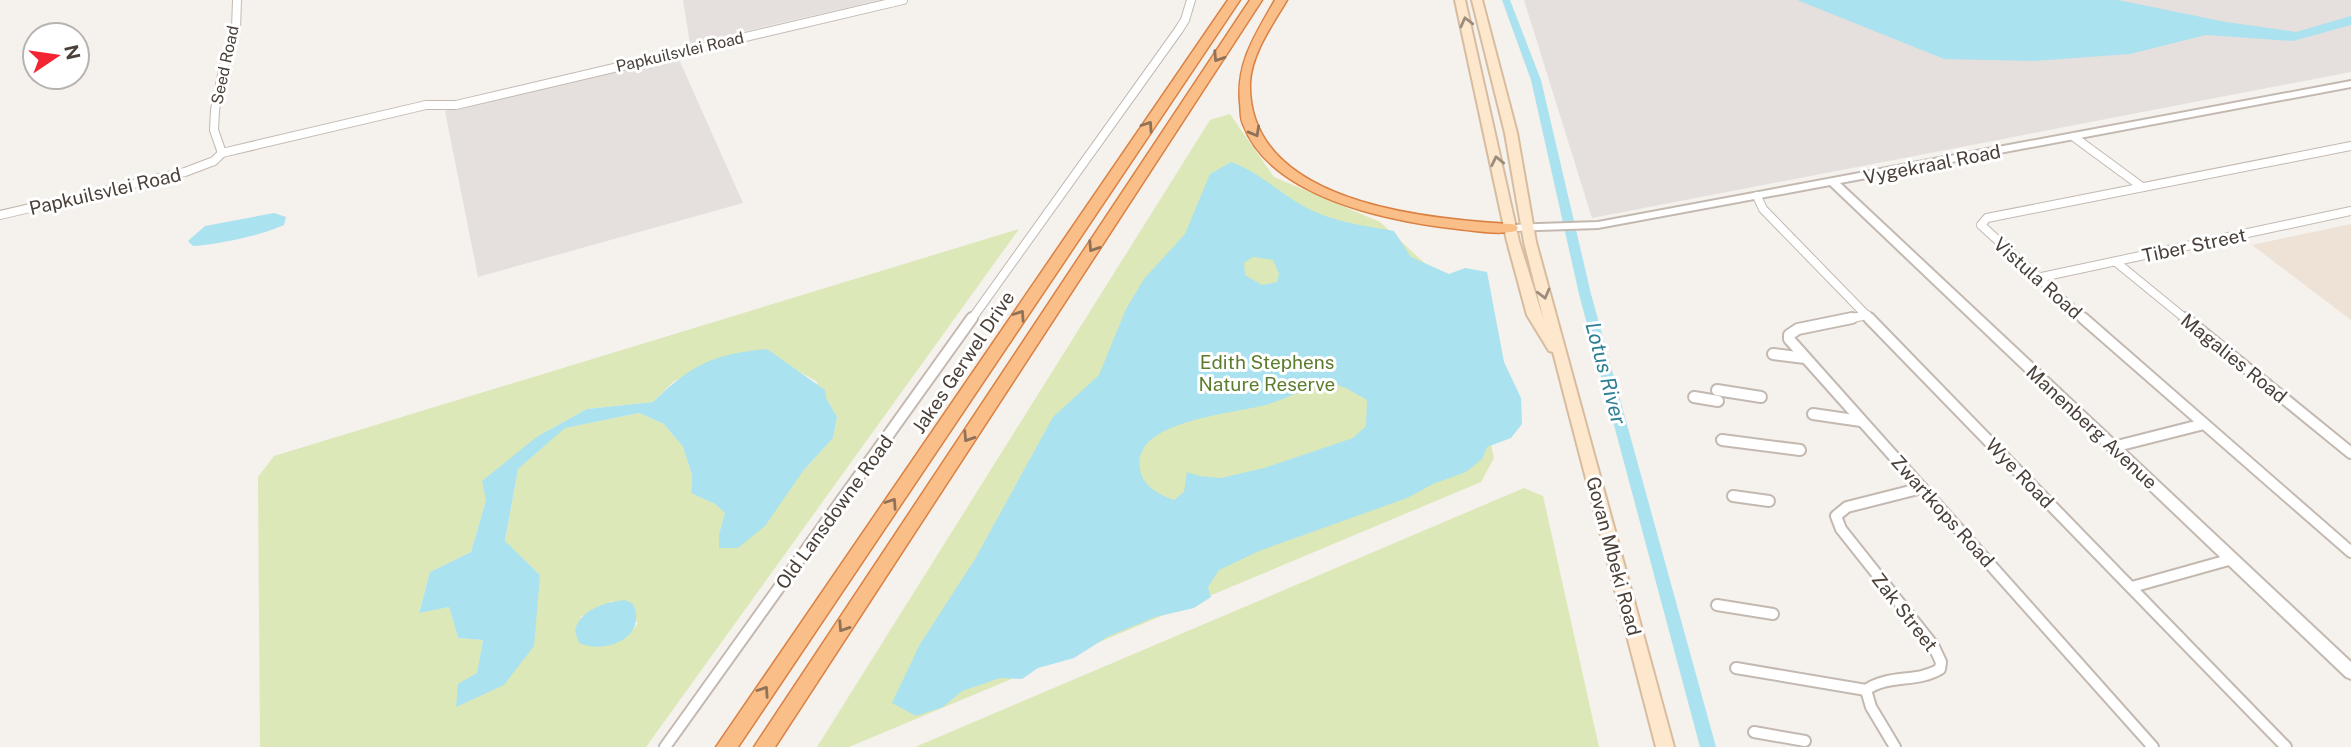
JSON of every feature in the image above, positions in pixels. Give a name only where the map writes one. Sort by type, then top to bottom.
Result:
[{"type":"highway","points":[[1168,98],[1220,0]]},
{"type":"highway","name":"Jakes Gerwel Drive","points":[[726,747],[1234,0]]},
{"type":"highway","points":[[764,747],[1256,0]]},
{"type":"highway","points":[[1281,0],[1253,53],[1244,93],[1245,106],[1254,133],[1276,161],[1307,184],[1351,204],[1440,224],[1511,228]]},
{"type":"main road","name":"Govan Mbeki Road","points":[[1460,0],[1511,228],[1534,315],[1563,364]]},
{"type":"main road","name":"Govan Mbeki Road","points":[[1477,0],[1511,133],[1527,228],[1665,747]]},
{"type":"street","name":"Seed Road","points":[[222,153],[214,130],[215,110],[224,65],[236,29],[237,0]]},
{"type":"street","name":"Papkuilsvlei Road","points":[[0,215],[170,176],[209,163],[222,153],[426,105],[456,105],[903,0]]},
{"type":"street","name":"Old Lansdowne Road","points":[[665,747],[1170,42],[1185,20],[1191,0]]},
{"type":"street","name":"Vygekraal Road","points":[[1511,228],[1569,228],[1757,196],[2351,84]]},
{"type":"street","points":[[2074,136],[2142,187]]},
{"type":"street","name":"Vistula Road","points":[[2351,145],[1982,221],[1983,229],[2037,278],[2351,552]]},
{"type":"street","points":[[2340,148],[2351,155]]},
{"type":"street","name":"Manenberg Avenue","points":[[1833,182],[2351,672]]},
{"type":"street","name":"Wye Road","points":[[1757,196],[1763,209],[2287,747]]},
{"type":"street","name":"Tiber Street","points":[[2037,278],[2351,211]]},
{"type":"street","name":"Magalies Road","points":[[2116,262],[2351,453]]},
{"type":"street","name":"Zwartkops Road","points":[[1867,315],[1795,331],[1789,335],[1789,339],[2152,747]]},
{"type":"street","points":[[1773,354],[1805,358]]},
{"type":"street","points":[[1694,397],[1760,397]]},
{"type":"street","points":[[1813,414],[1862,421]]},
{"type":"street","points":[[2113,447],[2204,424]]},
{"type":"street","points":[[1722,440],[1800,450]]},
{"type":"street","name":"Zak Street","points":[[1866,690],[1877,683],[1926,677],[1940,669],[1941,662],[1933,645],[1841,529],[1836,516],[1847,507],[1922,488]]},
{"type":"street","points":[[1733,496],[1769,501]]},
{"type":"street","points":[[2132,587],[2232,559]]},
{"type":"street","points":[[1717,605],[1773,614]]},
{"type":"street","points":[[1736,668],[1866,690],[1871,707],[1895,747]]},
{"type":"street","points":[[1754,732],[1805,741]]},
{"type":"shaded area","points":[[683,0],[880,0],[690,44]]},
{"type":"shaded area","points":[[1524,0],[2351,0],[2351,72],[1592,218]]},
{"type":"shaded area","points":[[677,55],[743,203],[478,277],[445,111]]},
{"type":"shaded area","points":[[2351,224],[2351,320],[2252,245]]},
{"type":"green space","name":"Edith Stephens Nature Reserve","points":[[1230,114],[1274,177],[1380,222],[1458,294],[1494,458],[1481,482],[849,747],[817,747],[1210,120]]},
{"type":"green space","points":[[1019,229],[646,747],[260,747],[258,477],[274,456]],"holes":[[[767,349],[787,365],[816,381],[837,417],[833,438],[803,471],[719,534],[725,513],[715,504],[691,493],[692,475],[683,447],[664,424],[639,413],[564,428],[518,469],[505,542],[540,575],[457,707],[477,674],[483,640],[458,638],[449,607],[419,612],[430,572],[471,552],[486,500],[538,436],[587,409],[653,402],[674,381]],[[613,601],[638,623],[616,643],[580,617]]]},
{"type":"green space","points":[[1524,488],[1543,496],[1599,747],[915,747]]},
{"type":"water","points":[[1797,0],[2118,0],[2226,22],[2296,32],[2351,16],[2351,25],[2293,41],[2206,35],[2130,54],[2034,61],[1944,59]]},
{"type":"water","name":"Edith Stephens Nature Reserve","points":[[1231,162],[1251,171],[1315,212],[1394,231],[1411,257],[1449,274],[1465,268],[1487,272],[1504,362],[1521,398],[1522,424],[1511,438],[1487,447],[1482,459],[1466,472],[1433,484],[1407,498],[1259,551],[1219,570],[1208,587],[1211,597],[1194,608],[1155,617],[1107,637],[1074,658],[1038,668],[1022,679],[1000,678],[962,691],[943,707],[916,716],[892,703],[920,644],[975,559],[1053,417],[1099,375],[1126,309],[1144,279],[1185,234],[1210,174]],"holes":[[[1253,257],[1273,260],[1279,274],[1277,282],[1262,285],[1245,275],[1244,263]],[[1331,383],[1367,400],[1366,426],[1353,438],[1264,468],[1221,478],[1187,472],[1184,492],[1174,500],[1152,489],[1141,475],[1142,452],[1152,439],[1168,429],[1269,404]]]},
{"type":"water","points":[[274,213],[286,217],[284,225],[251,236],[215,243],[193,246],[188,241],[205,226]]},
{"type":"water","points":[[767,349],[825,390],[826,398],[837,417],[833,438],[803,471],[765,526],[738,548],[719,548],[719,534],[725,513],[715,504],[691,493],[692,475],[683,447],[664,424],[639,413],[565,428],[518,469],[505,541],[540,575],[534,646],[504,685],[456,707],[458,684],[477,673],[483,640],[458,638],[449,607],[419,613],[430,572],[471,552],[486,500],[482,481],[538,436],[587,409],[653,402],[679,379],[704,364],[732,354]]},
{"type":"water","points":[[625,600],[633,604],[636,616],[635,626],[630,634],[612,645],[601,647],[579,643],[575,631],[587,612],[601,605]]},
{"type":"waterway","name":"Lotus River","points":[[1506,0],[1536,80],[1585,294],[1708,747]]}]
